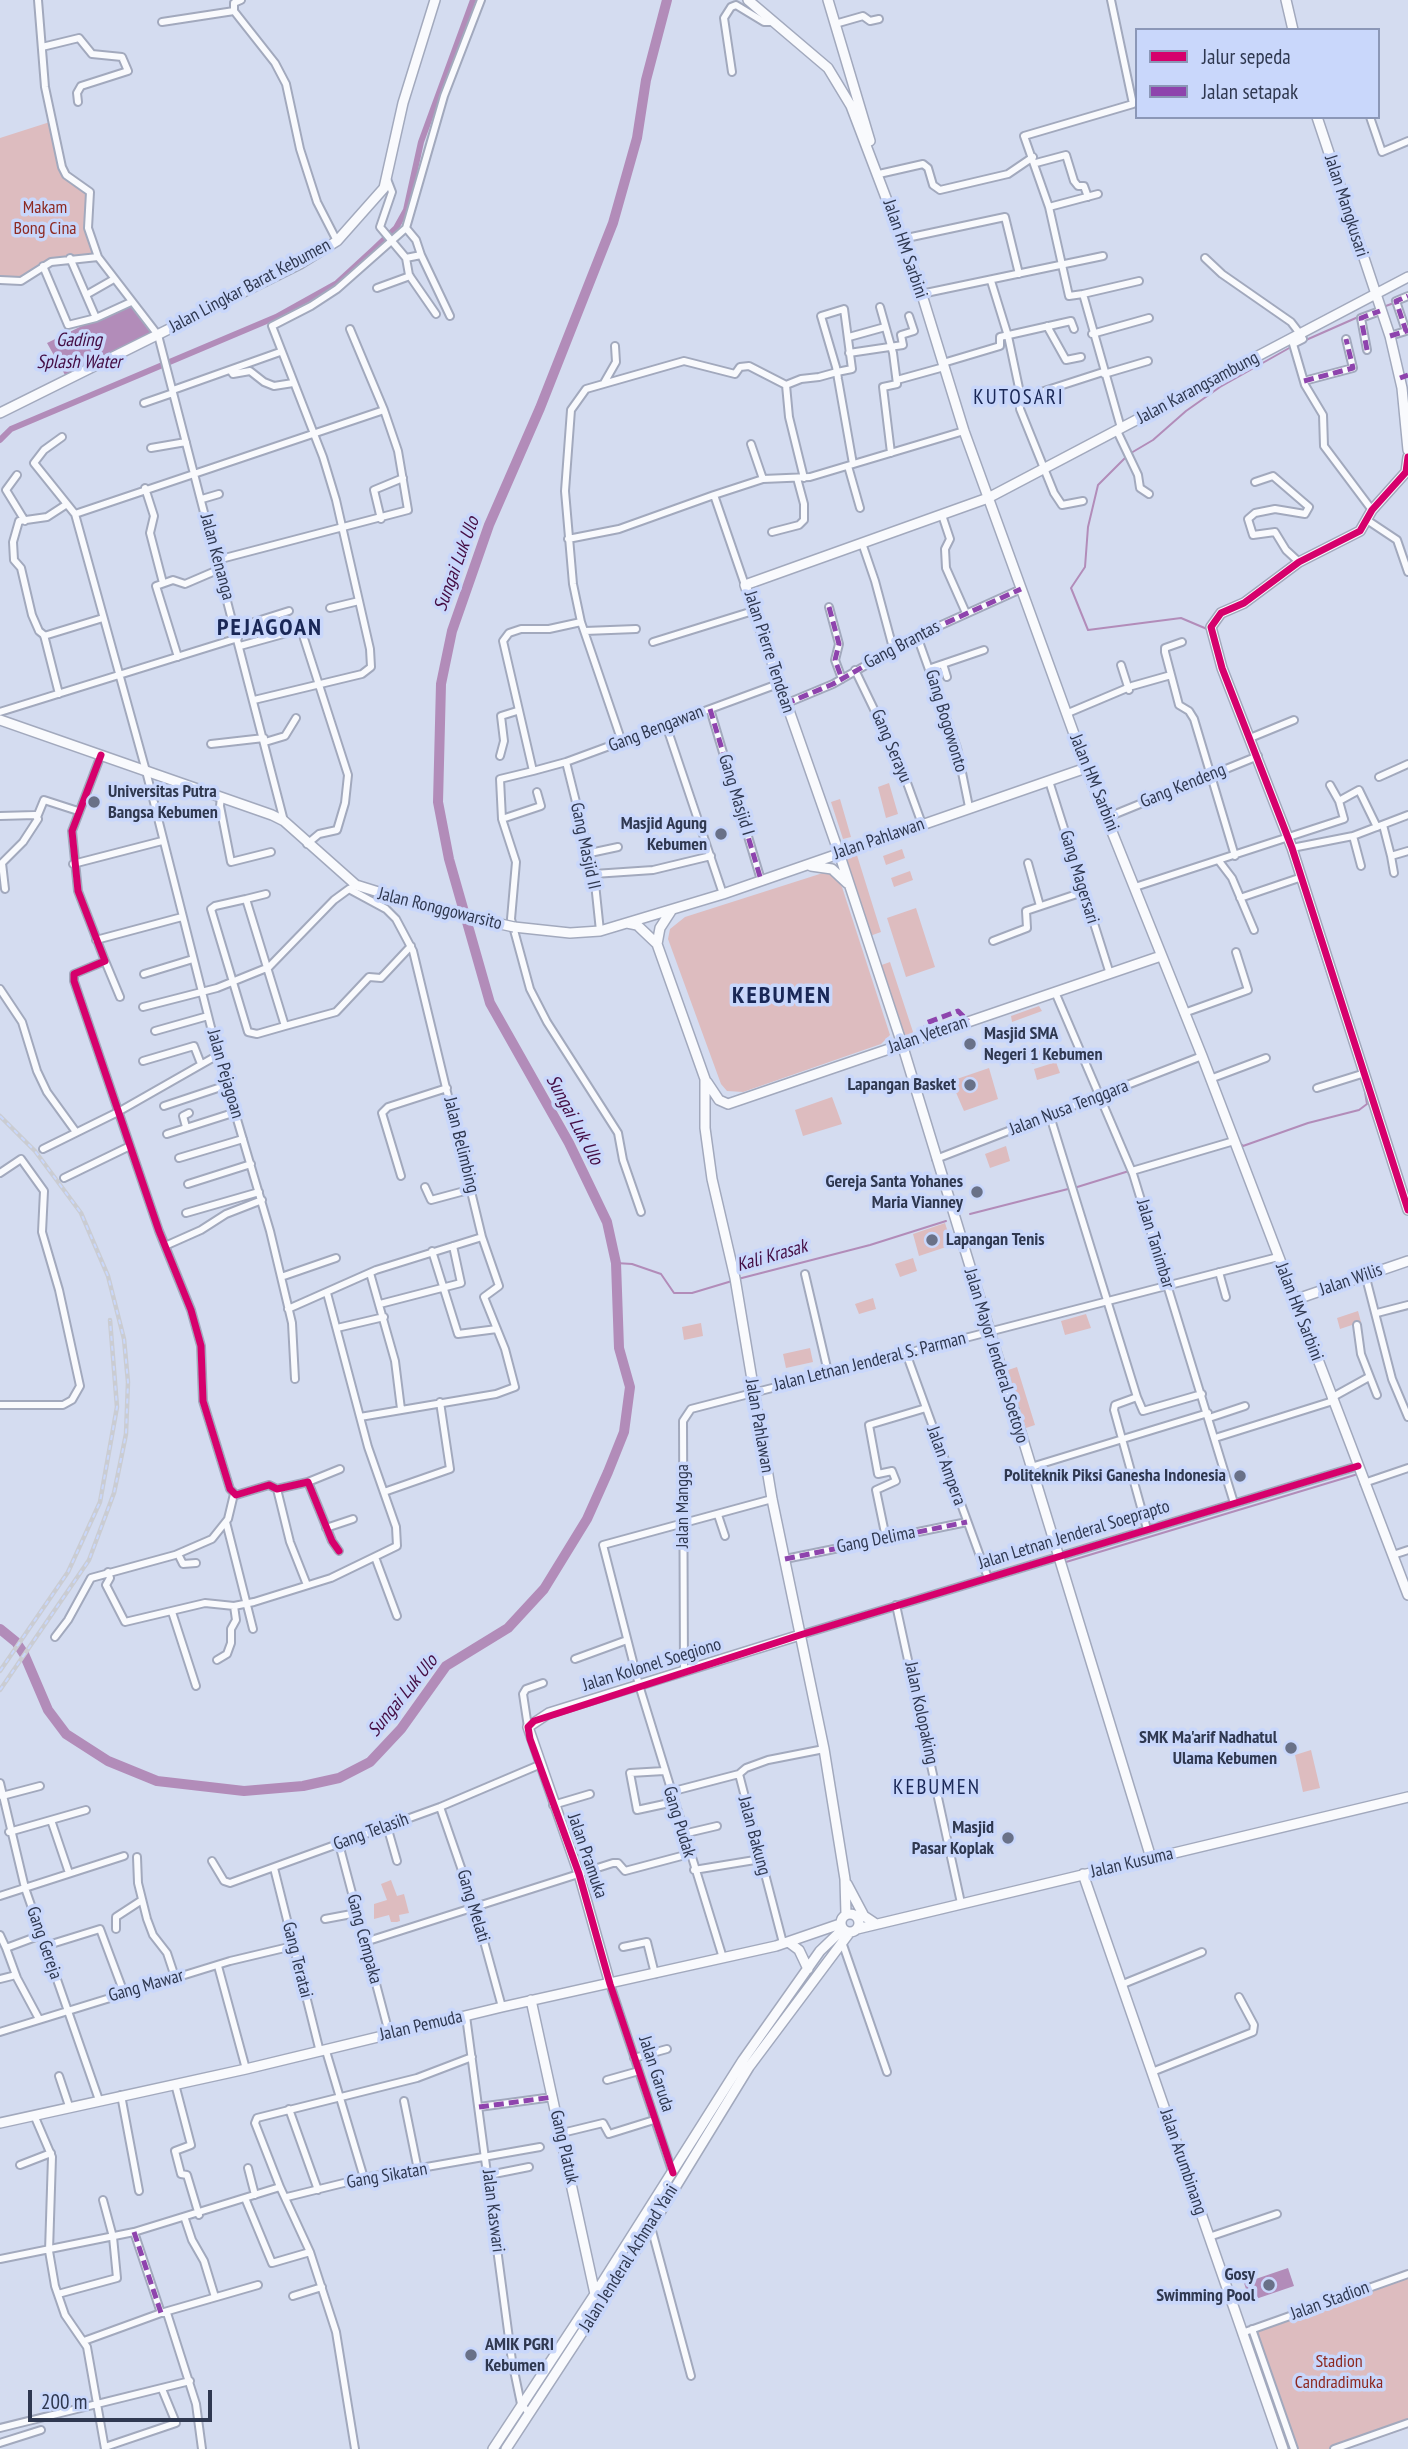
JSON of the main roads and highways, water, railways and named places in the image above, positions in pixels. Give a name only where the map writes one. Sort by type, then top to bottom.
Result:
[{"type":"main road","name":"Jalan Lingkar Barat Kebumen","points":[[0,413],[300,264],[337,241],[373,204],[387,179],[403,103],[435,0]]},
{"type":"main road","name":"Jalan HM Sarbini","points":[[748,0],[818,58],[836,79],[879,174],[964,431],[1086,768],[1202,1056],[1408,1595]]},
{"type":"main road","points":[[828,0],[867,128],[870,153]]},
{"type":"main road","points":[[1286,0],[1293,28]]},
{"type":"main road","name":"Jalan Mangkusari","points":[[1318,119],[1374,295],[1404,377],[1408,450]]},
{"type":"main road","name":"Jalan Karangsambung","points":[[988,498],[1408,277]]},
{"type":"main road","points":[[1408,457],[1406,472],[1372,510],[1355,535],[1299,562],[1244,603],[1221,613],[1213,622],[1222,668],[1250,738],[1284,838],[1292,848],[1302,877],[1408,1210]]},
{"type":"main road","name":"Jalan Pierre Tendean","points":[[839,853],[745,585],[988,498]]},
{"type":"main road","name":"Jalan Ronggowarsito","points":[[0,720],[284,821],[353,887],[514,927],[570,933],[600,930],[627,923]]},
{"type":"main road","name":"Jalan Pahlawan","points":[[627,923],[723,894],[1086,768]]},
{"type":"main road","points":[[827,858],[834,842]]},
{"type":"main road","points":[[843,864],[853,848]]},
{"type":"main road","name":"Jalan Mayor Jenderal Soetoyo","points":[[839,853],[902,1044],[987,1332],[1060,1556],[1151,1858]]},
{"type":"main road","points":[[805,865],[832,869],[850,888]]},
{"type":"main road","points":[[657,944],[660,928],[672,910]]},
{"type":"main road","points":[[627,923],[637,925],[657,944]]},
{"type":"main road","name":"Jalan Pahlawan","points":[[657,944],[705,1079],[705,1128],[712,1179],[736,1281],[772,1499],[824,1749],[845,1879],[846,1914]]},
{"type":"main road","name":"Jalan Veteran","points":[[705,1079],[719,1100],[728,1104],[1160,956]]},
{"type":"main road","points":[[884,1050],[893,1036],[894,1021]]},
{"type":"main road","name":"Jalan Wilis","points":[[1296,1299],[1408,1262]]},
{"type":"main road","name":"Jalan Kolonel Soegiono","points":[[530,1740],[528,1727],[549,1713],[800,1635]]},
{"type":"main road","name":"Jalan Pramuka","points":[[530,1740],[579,1874],[610,1984]]},
{"type":"main road","name":"Jalan Kusuma","points":[[783,1944],[1408,1797]]},
{"type":"main road","name":"Jalan Arumbinang","points":[[1083,1874],[1283,2449]]},
{"type":"main road","points":[[845,1879],[859,1910],[876,1924]]},
{"type":"main road","points":[[846,1914],[856,1916],[846,1928],[846,1914]]},
{"type":"main road","name":"Jalan Jenderal Achmad Yani","points":[[493,2449],[525,2410],[651,2227],[749,2067],[842,1942],[846,1928]]},
{"type":"main road","name":"Jalan Jenderal Achmad Yani","points":[[506,2449],[525,2410],[595,2294],[743,2060],[808,1969],[846,1928]]},
{"type":"main road","points":[[783,1944],[799,1950],[808,1969]]},
{"type":"main road","name":"Jalan Pemuda","points":[[0,2123],[246,2069],[466,2015],[783,1944]]},
{"type":"main road","name":"Gang Platuk","points":[[531,2000],[595,2294]]},
{"type":"water","name":"Gading Splash Water","points":[[131,302],[158,335],[69,382],[47,343]]},
{"type":"water","name":"Gosy Swimming Pool","points":[[1288,2268],[1294,2286],[1250,2301],[1244,2283]]},
{"type":"waterway","points":[[0,440],[11,429],[276,317],[337,283],[374,249],[396,228],[406,210],[421,142],[473,0]]},
{"type":"waterway","name":"Sungai Luk Ulo","points":[[0,1629],[16,1642],[24,1654],[48,1710],[66,1734],[108,1761],[157,1781],[244,1791],[303,1786],[339,1778],[370,1762],[401,1729],[446,1666],[508,1628],[544,1589],[587,1519],[608,1472],[624,1432],[630,1387],[619,1348],[616,1263],[607,1222],[569,1143],[490,1003],[449,859],[438,802],[441,684],[452,631],[489,525],[540,408],[613,223],[637,138],[646,80],[667,0]]},
{"type":"waterway","points":[[1383,307],[1394,303]]},
{"type":"waterway","points":[[1306,340],[1374,310]]},
{"type":"waterway","points":[[1131,453],[1153,440],[1186,411],[1220,387],[1291,347]]},
{"type":"waterway","points":[[1126,457],[1098,485],[1088,527],[1085,567],[1071,588],[1088,630],[1181,618],[1207,629]]},
{"type":"waterway","points":[[1312,926],[1334,994]]},
{"type":"waterway","points":[[1239,1142],[1243,1146],[1308,1123],[1359,1110],[1367,1104],[1364,1086]]},
{"type":"waterway","name":"Kali Krasak","points":[[1074,1188],[1129,1171]]},
{"type":"waterway","name":"Kali Krasak","points":[[970,1214],[1068,1189]]},
{"type":"waterway","name":"Kali Krasak","points":[[738,1279],[870,1245],[946,1221]]},
{"type":"waterway","name":"Kali Krasak","points":[[616,1263],[632,1264],[661,1274],[674,1293],[692,1293],[732,1281]]},
{"type":"waterway","points":[[1066,1562],[1358,1474]]},
{"type":"railway","points":[[0,1116],[35,1151],[81,1213],[108,1276],[124,1339],[128,1382],[126,1434],[114,1493],[89,1560],[0,1690]]},
{"type":"railway","points":[[0,1671],[68,1572],[100,1502],[117,1407],[110,1320]]},
{"type":"place","name":"Universitas Putra Bangsa Kebumen","points":[[94,802]]},
{"type":"place","name":"Masjid Agung Kebumen","points":[[721,834]]},
{"type":"place","name":"Masjid SMA Negeri 1 Kebumen","points":[[970,1044]]},
{"type":"place","name":"Lapangan Basket","points":[[970,1085]]},
{"type":"place","name":"Gereja Santa Yohanes Maria Vianney","points":[[977,1192]]},
{"type":"place","name":"Lapangan Tenis","points":[[932,1240]]},
{"type":"place","name":"Politeknik Piksi Ganesha Indonesia","points":[[1240,1476]]},
{"type":"place","name":"SMK Ma'arif Nadhatul Ulama Kebumen","points":[[1291,1748]]},
{"type":"place","name":"Masjid Pasar Koplak","points":[[1008,1838]]},
{"type":"place","name":"Gosy Swimming Pool","points":[[1269,2285]]},
{"type":"place","name":"AMIK PGRI Kebumen","points":[[471,2355]]},
{"type":"district","name":"KUTOSARI","points":[[1019,398]]},
{"type":"district","name":"PEJAGOAN","points":[[270,628]]},
{"type":"district","name":"KEBUMEN","points":[[782,996]]},
{"type":"district","name":"KEBUMEN","points":[[937,1788]]},
{"type":"park label","name":"Makam Bong Cina","points":[[45,218]]},
{"type":"park label","name":"Stadion Candradimuka","points":[[1339,2372]]}]
